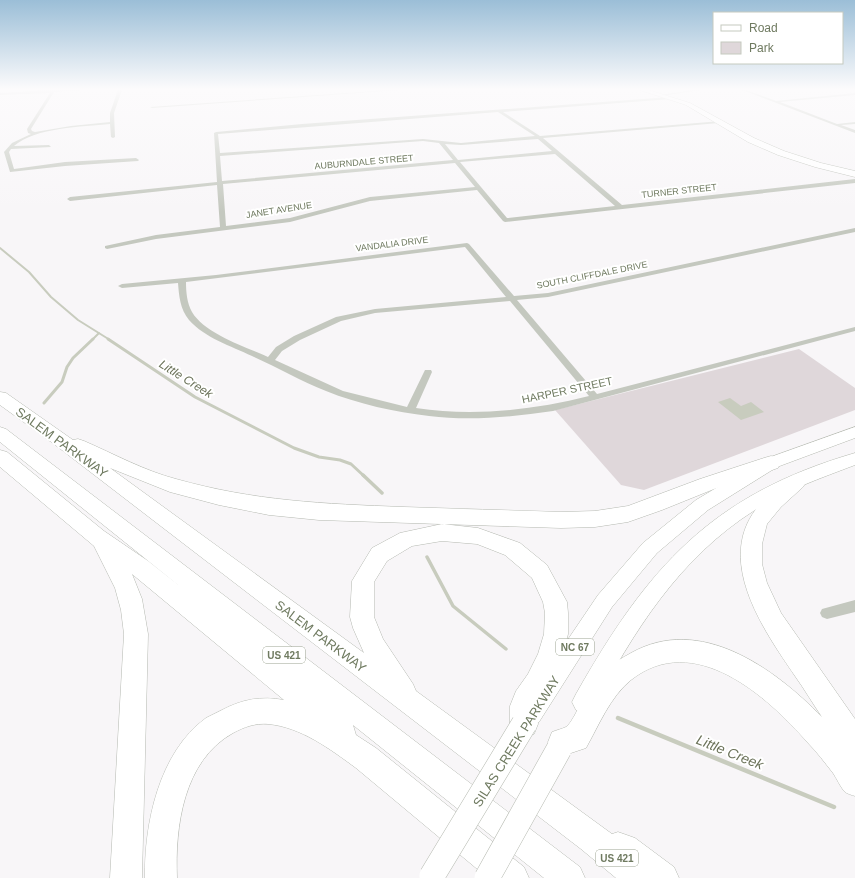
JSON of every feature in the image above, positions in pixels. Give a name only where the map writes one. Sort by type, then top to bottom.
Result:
[{"type":"highway","name":"SALEM PARKWAY","points":[[0,397],[60,440],[592,838],[641,878]]},
{"type":"highway","name":"US 421","points":[[0,433],[569,878]]},
{"type":"highway","points":[[60,440],[87,448],[130,469],[170,485],[219,498],[269,507],[319,512],[561,520],[595,519],[628,514],[707,484],[771,463]]},
{"type":"highway","points":[[0,457],[97,537],[140,568],[319,712],[366,758]]},
{"type":"highway","points":[[796,482],[769,507],[758,523],[752,544],[755,579],[764,604],[779,632],[855,743]]},
{"type":"highway","points":[[410,702],[396,679],[378,656],[366,629],[360,597],[364,578],[380,555],[399,542],[410,537],[434,532],[474,535],[501,544],[533,565],[547,582],[554,602],[557,623],[554,646],[545,669],[523,706],[524,724]]},
{"type":"highway","points":[[97,537],[113,559],[125,581],[133,606],[135,627],[136,650],[126,878]]},
{"type":"highway","points":[[560,746],[576,738],[606,689],[623,671],[643,659],[655,655],[667,652],[693,652],[720,658],[735,664],[777,693],[811,725],[828,745],[855,782]]},
{"type":"highway","points":[[161,878],[163,831],[172,792],[180,772],[192,752],[207,735],[219,725],[244,714],[257,711],[282,712],[294,716],[348,745],[513,878]]},
{"type":"highway","points":[[592,838],[624,849],[663,878]]},
{"type":"main road","points":[[735,131],[751,140],[781,153],[818,165],[855,174]]},
{"type":"main road","name":"SILAS CREEK PARKWAY","points":[[429,877],[524,724],[605,601],[650,548],[702,505],[771,463],[855,432]]},
{"type":"main road","name":"NC 67","points":[[487,878],[611,652],[632,619],[675,566],[700,542],[748,505],[796,482],[855,459]]},
{"type":"street","points":[[30,131],[35,134]]},
{"type":"street","points":[[50,131],[35,134],[9,148],[6,156],[12,171],[65,164],[136,160]]},
{"type":"street","points":[[113,131],[113,137]]},
{"type":"street","points":[[222,228],[216,133],[238,131]]},
{"type":"street","points":[[529,131],[557,152],[620,207]]},
{"type":"street","points":[[217,155],[404,141],[461,144],[611,131]]},
{"type":"street","points":[[442,143],[478,188]]},
{"type":"street","points":[[9,148],[49,146]]},
{"type":"street","name":"AUBURNDALE STREET","points":[[70,199],[220,183],[557,152]]},
{"type":"street","name":"TURNER STREET","points":[[478,188],[505,220],[855,181]]},
{"type":"street","name":"JANET AVENUE","points":[[107,247],[156,237],[303,217],[370,199],[478,188]]},
{"type":"street","name":"SOUTH CLIFFDALE DRIVE","points":[[270,361],[278,350],[340,319],[375,311],[548,295],[855,230]]},
{"type":"street","name":"VANDALIA DRIVE","points":[[122,286],[467,245],[510,298],[595,397]]},
{"type":"street","name":"HARPER STREET","points":[[182,280],[184,304],[192,318],[224,340],[339,392],[369,402],[457,415],[498,414],[553,408],[855,329]]},
{"type":"street","points":[[411,409],[428,372]]},
{"type":"street","points":[[827,614],[855,606]]},
{"type":"green space","points":[[799,349],[855,388],[855,410],[644,490],[621,485],[555,410]]},
{"type":"shaded area","points":[[730,398],[741,406],[751,402],[764,412],[741,420],[718,402]]},
{"type":"waterway","name":"Little Creek","points":[[0,248],[29,272],[51,297],[78,320],[99,333]]},
{"type":"waterway","points":[[93,339],[99,333]]},
{"type":"waterway","name":"Little Creek","points":[[99,333],[110,340]]},
{"type":"waterway","points":[[44,403],[62,382],[67,367],[73,358],[93,339]]},
{"type":"waterway","name":"Little Creek","points":[[108,339],[195,397],[294,448],[319,457],[340,460],[351,464],[364,476]]},
{"type":"waterway","name":"Little Creek","points":[[363,475],[382,493]]},
{"type":"waterway","name":"Little Creek","points":[[427,557],[453,606],[506,649]]},
{"type":"waterway","name":"Little Creek","points":[[618,718],[834,807]]}]
